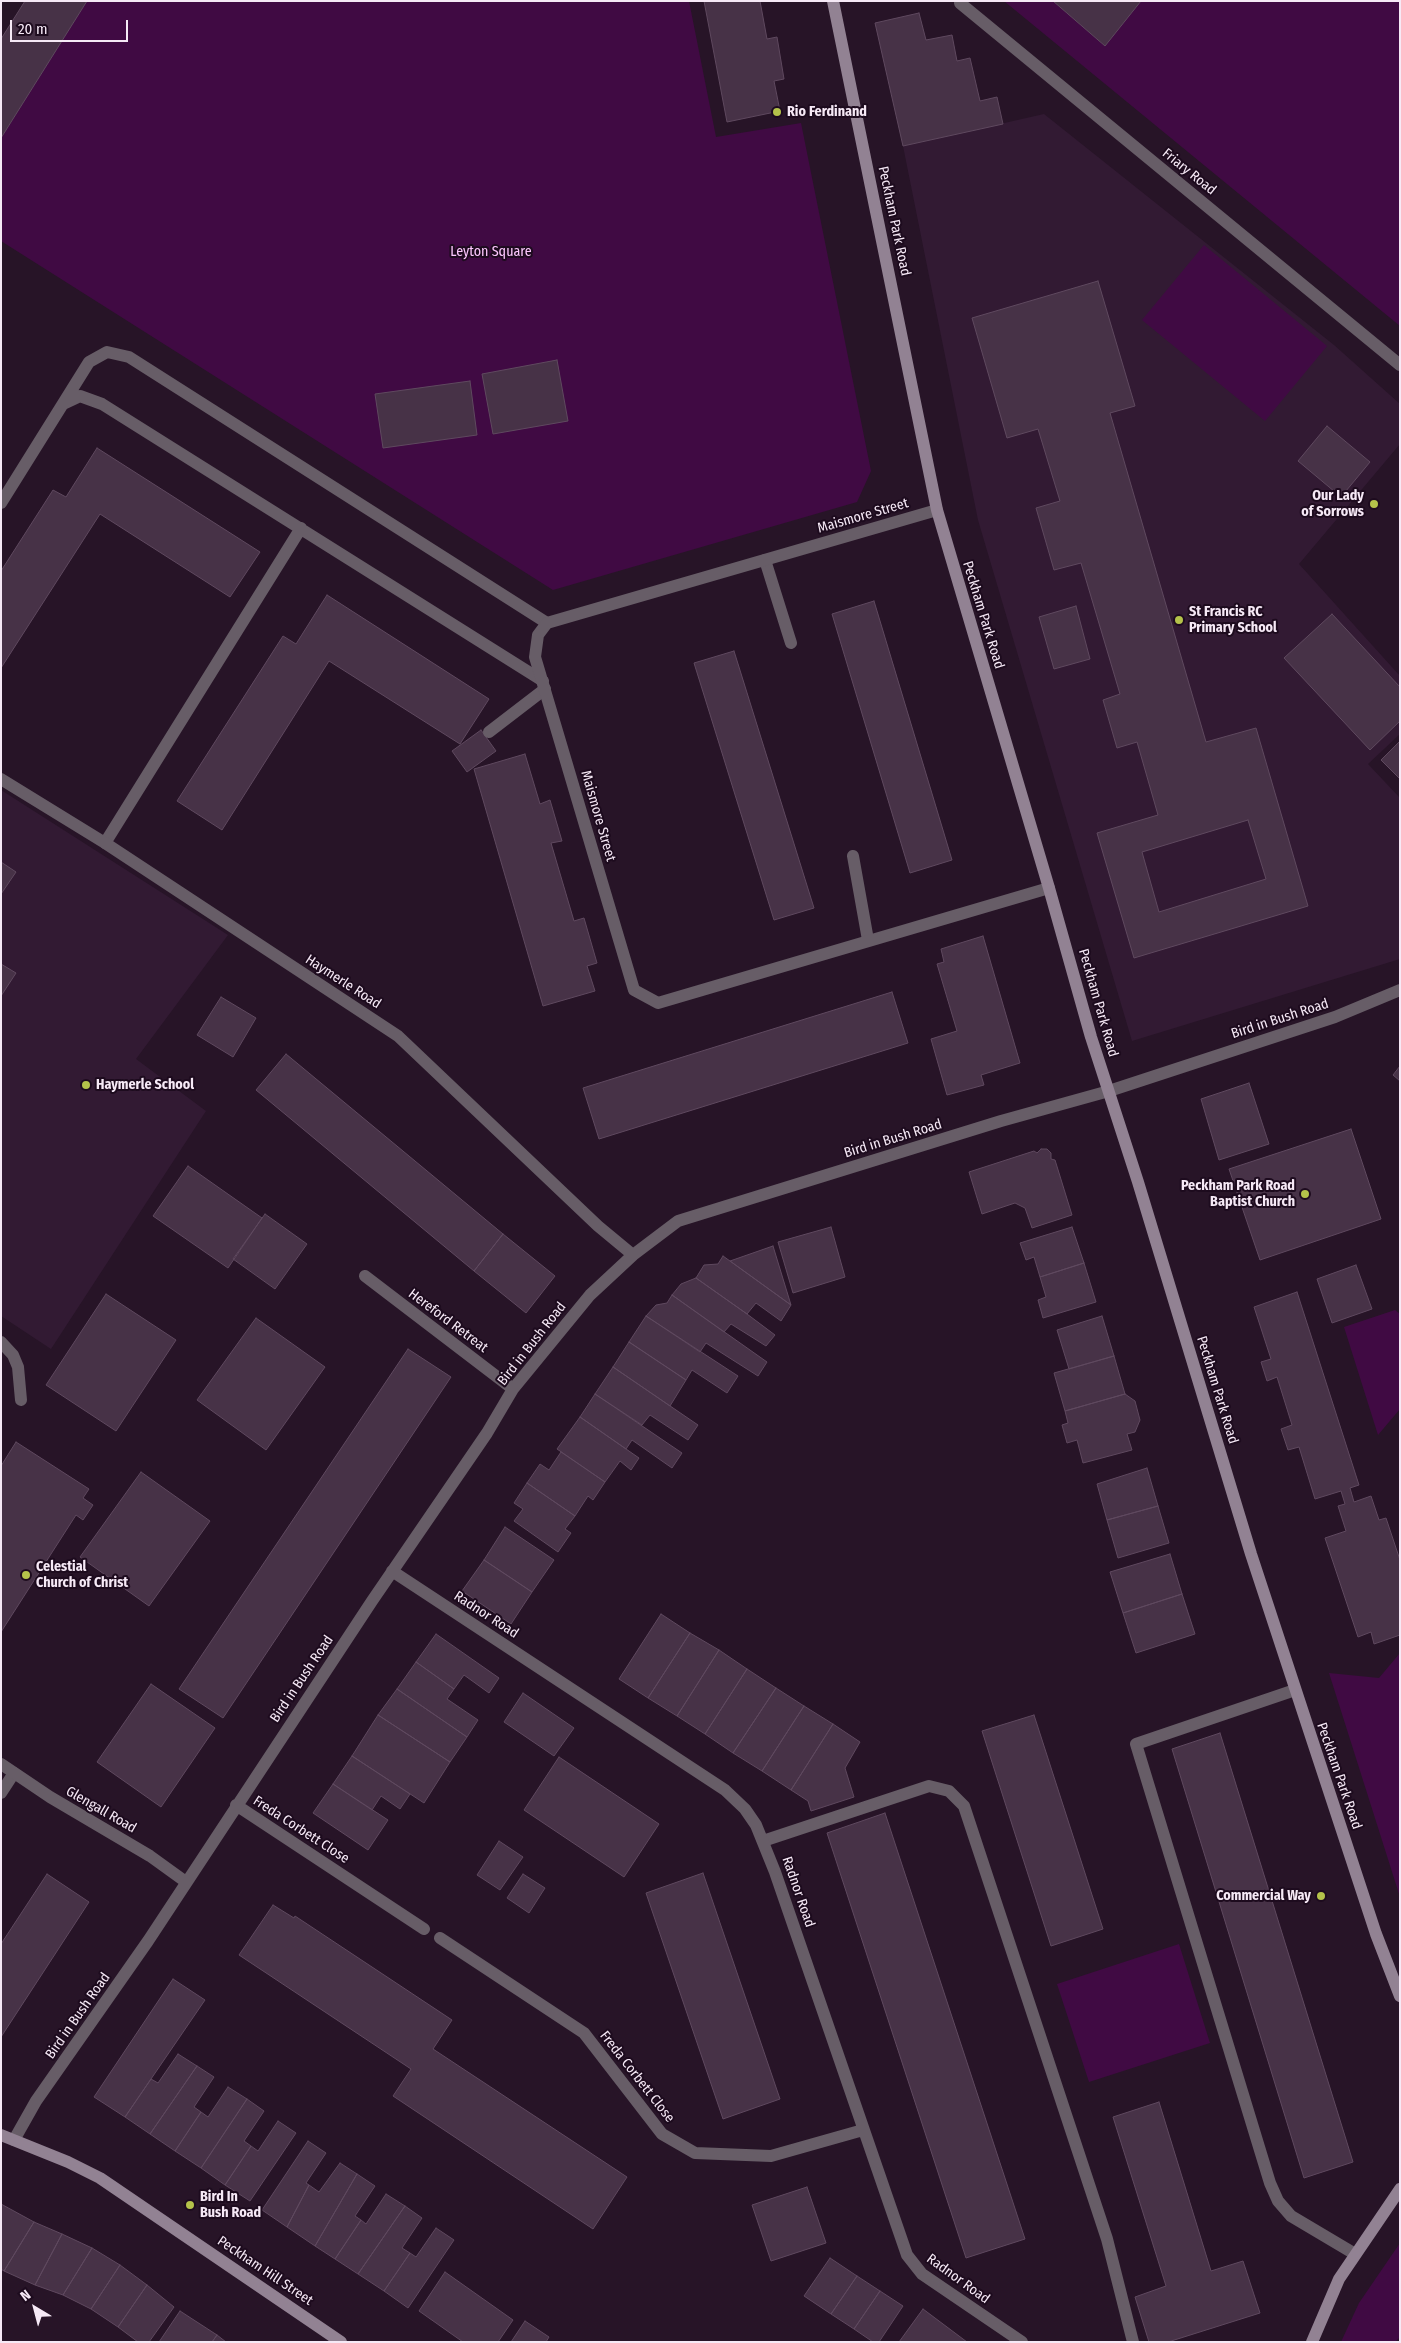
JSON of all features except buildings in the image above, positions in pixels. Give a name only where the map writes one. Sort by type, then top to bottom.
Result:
[{"type":"main road","name":"Peckham Park Road","points":[[833,1],[937,510],[1091,1037],[1294,1690],[1376,1934],[1400,1996]]},
{"type":"main road","name":"Peckham Hill Street","points":[[1,2135],[68,2162],[100,2178],[341,2342]]},
{"type":"main road","points":[[1312,2342],[1332,2293],[1355,2254],[1400,2189]]},
{"type":"street","name":"Friary Road","points":[[960,2],[1400,365]]},
{"type":"street","points":[[1,503],[89,362],[108,352],[129,357],[547,623]]},
{"type":"street","points":[[63,404],[80,396],[102,404],[301,528],[544,685],[489,732]]},
{"type":"street","name":"Maismore Street","points":[[937,510],[547,623],[538,635],[535,657],[634,990],[658,1003],[1049,888]]},
{"type":"street","points":[[105,843],[301,528]]},
{"type":"street","points":[[765,560],[791,642]]},
{"type":"street","name":"Haymerle Road","points":[[1,779],[105,843],[398,1036],[598,1226],[633,1255]]},
{"type":"street","points":[[853,856],[868,940]]},
{"type":"street","name":"Bird in Bush Road","points":[[14,2140],[36,2102],[186,1882],[392,1571],[487,1433],[513,1389],[590,1295],[633,1255],[678,1221],[993,1124],[1109,1091],[1335,1017],[1400,990]]},
{"type":"street","name":"Hereford Retreat","points":[[365,1276],[513,1389]]},
{"type":"street","points":[[1,1342],[13,1355],[18,1367],[21,1400]]},
{"type":"street","name":"Radnor Road","points":[[392,1571],[724,1790],[745,1809],[756,1824],[764,1841],[903,2248],[912,2263],[922,2274],[1022,2342]]},
{"type":"street","points":[[1294,1690],[1136,1744],[1270,2183],[1278,2201],[1291,2216],[1355,2254]]},
{"type":"street","name":"Glengall Road","points":[[1,1764],[50,1797],[150,1856],[186,1882]]},
{"type":"street","points":[[1,1793],[14,1772]]},
{"type":"street","points":[[764,1841],[930,1786],[949,1791],[964,1806],[1107,2239],[1133,2342]]},
{"type":"street","name":"Freda Corbett Close","points":[[236,1805],[424,1929]]},
{"type":"street","name":"Freda Corbett Close","points":[[440,1938],[584,2033],[662,2134],[695,2152],[771,2156],[863,2130]]},
{"type":"shaded area","name":"St Francis RC Primary School","points":[[1044,114],[1334,345],[1400,404],[1400,444],[1299,564],[1400,676],[1400,734],[1368,764],[1400,798],[1400,959],[1132,1041],[978,520],[903,146]]},
{"type":"shaded area","name":"Haymerle School","points":[[1,790],[228,935],[136,1059],[206,1111],[51,1349],[1,1316]]},
{"type":"green space","name":"Leyton Square","points":[[87,1],[689,1],[716,137],[801,123],[871,471],[857,502],[553,590],[1,241],[1,138]]},
{"type":"green space","points":[[1004,1],[1053,1],[1105,46],[1141,1],[1400,1],[1400,326]]},
{"type":"green space","points":[[1204,245],[1327,346],[1265,421],[1142,320]]},
{"type":"green space","points":[[1395,1310],[1400,1314],[1400,1409],[1378,1435],[1344,1327]]},
{"type":"green space","points":[[1400,1653],[1400,1897],[1329,1673],[1379,1678]]},
{"type":"green space","points":[[1179,1944],[1210,2043],[1089,2082],[1057,1984]]},
{"type":"green space","points":[[1400,2243],[1400,2337],[1395,2342],[1341,2342],[1359,2303]]},
{"type":"place","name":"Rio Ferdinand","points":[[777,112]]},
{"type":"place","name":"Our Lady of Sorrows","points":[[1374,504]]},
{"type":"place","name":"St Francis RC Primary School","points":[[1179,620]]},
{"type":"place","name":"Haymerle School","points":[[86,1085]]},
{"type":"place","name":"Peckham Park Road Baptist Church","points":[[1305,1194]]},
{"type":"place","name":"Celestial Church of Christ","points":[[26,1575]]},
{"type":"place","name":"Commercial Way","points":[[1321,1896]]},
{"type":"place","name":"Bird In Bush Road","points":[[190,2205]]}]
